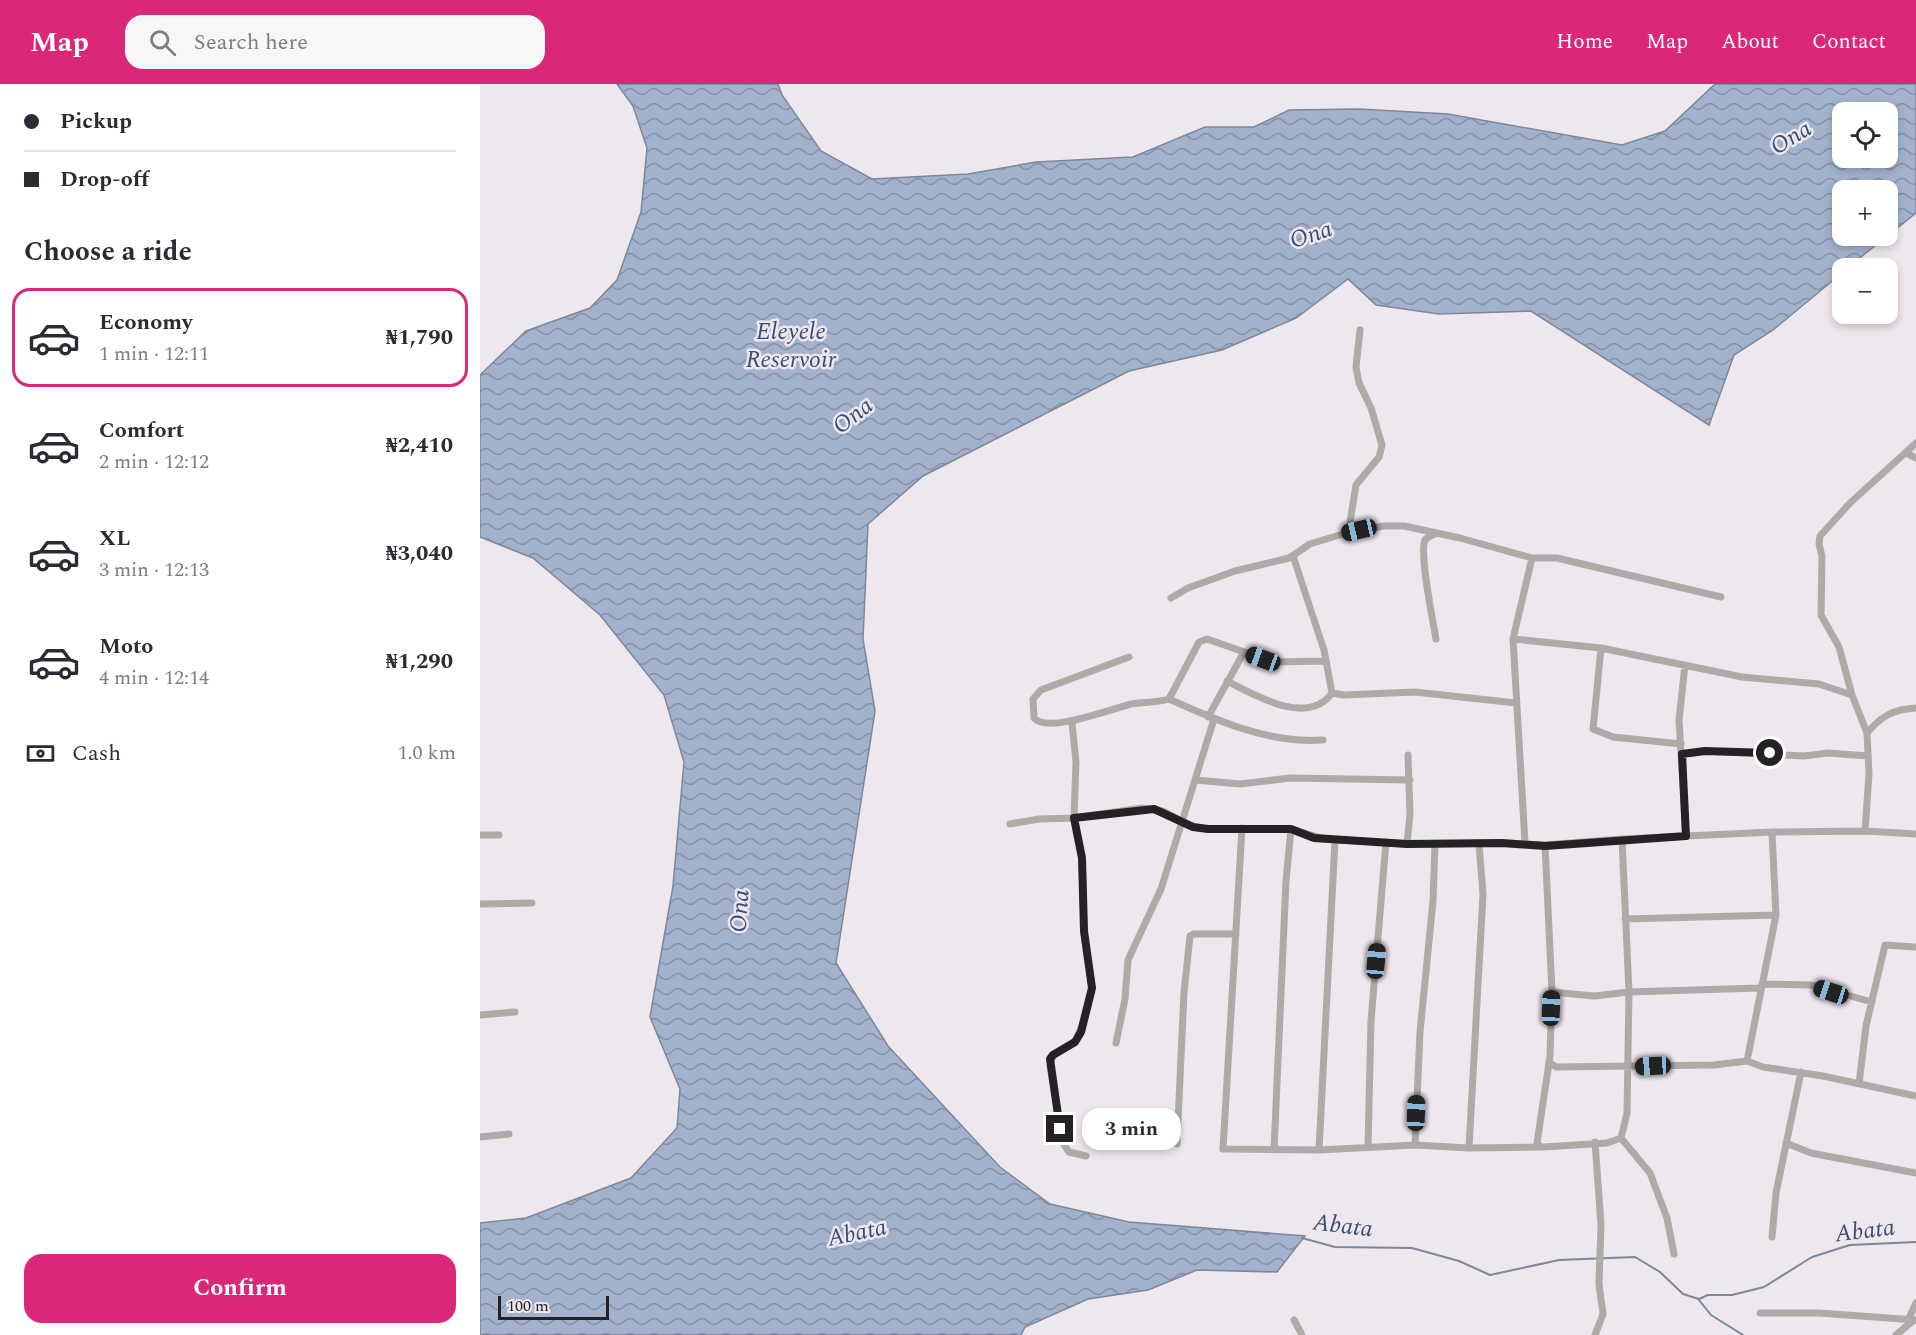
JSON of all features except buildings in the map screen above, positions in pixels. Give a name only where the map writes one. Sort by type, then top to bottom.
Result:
[{"type":"street","points":[[1359,530],[1350,522],[1356,485],[1379,457],[1382,445],[1357,375],[1360,330]]},
{"type":"street","points":[[1865,831],[1867,733],[1852,695],[1839,647],[1821,615],[1820,536],[1850,503],[1901,454],[1906,453],[1916,443]]},
{"type":"street","points":[[1906,453],[1916,458]]},
{"type":"street","points":[[1171,598],[1188,588],[1234,571],[1293,556],[1310,544],[1359,530],[1395,525],[1437,533],[1532,558],[1557,558],[1721,597]]},
{"type":"street","points":[[1436,639],[1424,542],[1437,533]]},
{"type":"street","points":[[1293,556],[1306,588],[1326,661],[1332,693]]},
{"type":"street","points":[[1525,843],[1513,639],[1532,558]]},
{"type":"street","points":[[1168,699],[1199,642],[1207,639],[1273,662],[1326,661]]},
{"type":"street","points":[[1513,639],[1601,648],[1742,677],[1819,684],[1852,695]]},
{"type":"street","points":[[1601,648],[1593,729],[1612,736],[1681,744]]},
{"type":"street","points":[[1116,1043],[1125,999],[1128,960],[1153,909],[1196,780],[1211,718],[1227,681],[1244,652]]},
{"type":"street","points":[[1129,657],[1035,694],[1032,715],[1038,723],[1072,723],[1088,715],[1168,699],[1211,718],[1294,741],[1323,740]]},
{"type":"street","points":[[1685,664],[1679,705],[1686,836]]},
{"type":"street","points":[[1227,681],[1251,694],[1290,707],[1320,704],[1332,693]]},
{"type":"street","points":[[1332,693],[1344,695],[1415,692],[1516,703]]},
{"type":"street","points":[[1867,733],[1878,720],[1890,713],[1916,708]]},
{"type":"street","points":[[1072,723],[1076,762],[1074,818],[1082,858],[1084,931],[1092,988],[1081,1032],[1071,1045],[1053,1055],[1050,1066],[1063,1143],[1076,1155],[1086,1156]]},
{"type":"street","points":[[1682,754],[1705,751],[1804,756],[1828,753],[1868,756]]},
{"type":"street","points":[[1407,844],[1410,780],[1408,755]]},
{"type":"street","points":[[1196,780],[1240,784],[1290,778],[1410,780]]},
{"type":"street","points":[[1010,824],[1039,819],[1074,818],[1154,809],[1193,827],[1291,829],[1314,838],[1407,844],[1525,843],[1545,846],[1622,839],[1772,832],[1865,831],[1916,834]]},
{"type":"street","points":[[1242,828],[1223,1149],[1319,1150],[1415,1145],[1469,1148],[1607,1143],[1621,1138]]},
{"type":"street","points":[[1274,1150],[1286,880],[1291,829]]},
{"type":"street","points":[[1747,1061],[1776,915],[1772,832]]},
{"type":"street","points":[[480,834],[499,835]]},
{"type":"street","points":[[1621,1138],[1626,1117],[1629,992],[1622,839]]},
{"type":"street","points":[[1319,1150],[1335,840]]},
{"type":"street","points":[[1368,1148],[1373,1000],[1386,842]]},
{"type":"street","points":[[1415,1145],[1421,1023],[1433,901],[1435,844]]},
{"type":"street","points":[[1469,1148],[1483,894],[1479,844]]},
{"type":"street","points":[[1539,1146],[1537,1143],[1549,1062],[1552,992],[1545,846]]},
{"type":"street","points":[[480,904],[532,903]]},
{"type":"street","points":[[1625,919],[1776,915]]},
{"type":"street","points":[[1176,1144],[1184,992],[1190,936],[1194,934],[1236,934]]},
{"type":"street","points":[[1858,1084],[1872,1002],[1885,945],[1887,943],[1916,947]]},
{"type":"street","points":[[1552,992],[1594,996],[1629,992],[1811,986],[1872,1002]]},
{"type":"street","points":[[480,1015],[515,1012]]},
{"type":"street","points":[[1549,1062],[1556,1067],[1628,1067],[1714,1065],[1747,1061],[1763,1067],[1801,1072],[1916,1096]]},
{"type":"street","points":[[1772,1237],[1786,1143],[1801,1072]]},
{"type":"street","points":[[480,1137],[509,1134]]},
{"type":"street","points":[[1621,1138],[1650,1173],[1667,1218],[1674,1254]]},
{"type":"street","points":[[1594,1335],[1602,1322],[1601,1216],[1595,1142]]},
{"type":"street","points":[[1786,1143],[1811,1153],[1916,1173]]},
{"type":"street","points":[[1896,1335],[1913,1320],[1916,1303]]},
{"type":"street","points":[[1760,1313],[1819,1312],[1913,1320]]},
{"type":"street","points":[[1294,1320],[1302,1335]]},
{"type":"water","name":"Eleyele Reservoir","points":[[617,84],[778,84],[782,95],[821,151],[872,179],[968,174],[1036,162],[1133,157],[1205,127],[1254,127],[1289,110],[1359,109],[1448,114],[1622,145],[1665,131],[1715,84],[1916,84],[1916,213],[1898,227],[1898,180],[1832,180],[1832,246],[1875,246],[1860,258],[1832,258],[1832,281],[1773,330],[1734,355],[1709,425],[1531,311],[1439,314],[1376,305],[1348,279],[1296,318],[1222,350],[1129,371],[923,476],[868,524],[863,639],[875,711],[836,963],[888,1046],[1000,1167],[1050,1204],[1129,1222],[1305,1236],[1277,1272],[1197,1270],[1148,1290],[1088,1299],[1025,1327],[1021,1335],[480,1335],[480,1223],[526,1218],[631,1178],[677,1128],[680,1089],[650,1017],[673,886],[684,762],[664,695],[600,615],[533,558],[480,537],[480,375],[526,331],[590,308],[617,280],[641,212],[647,148],[633,106]]},
{"type":"waterway","name":"Abata","points":[[1302,1238],[1335,1247],[1412,1248],[1459,1261],[1490,1275],[1559,1260],[1635,1257],[1660,1272],[1683,1294],[1699,1299],[1708,1295],[1732,1295],[1764,1287],[1812,1257],[1850,1245],[1916,1242]]},
{"type":"waterway","points":[[1699,1300],[1711,1315],[1743,1335]]},
{"type":"route","points":[[1060,1129],[1056,1115],[1050,1059],[1075,1042],[1081,1032],[1092,988],[1084,931],[1082,858],[1075,835],[1074,818],[1142,808],[1163,811],[1193,827],[1291,829],[1314,838],[1407,844],[1525,843],[1545,846],[1686,836],[1682,754],[1705,751],[1770,753]]},
{"type":"water label","name":"Ona","points":[[1791,138]]},
{"type":"water label","name":"Ona","points":[[1311,235]]},
{"type":"water label","name":"Ona","points":[[853,416]]},
{"type":"water label","name":"Ona","points":[[740,911]]}]
